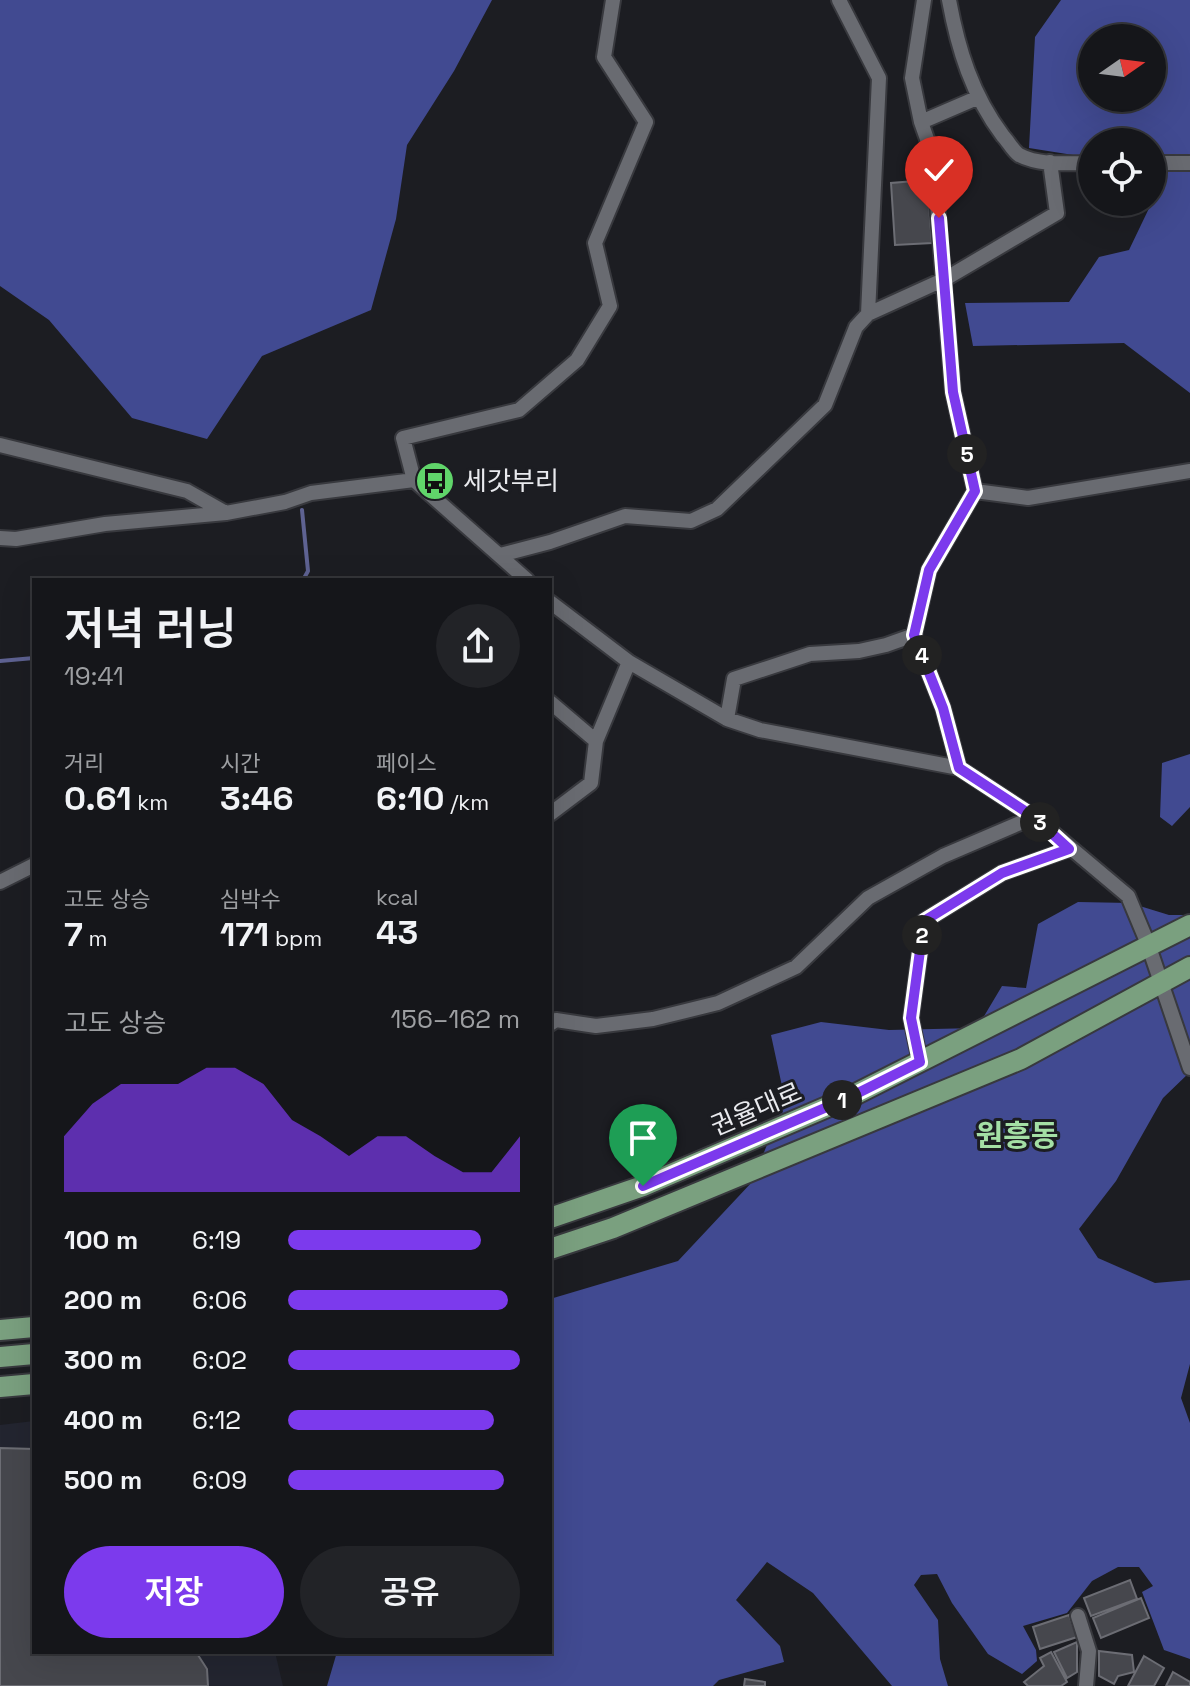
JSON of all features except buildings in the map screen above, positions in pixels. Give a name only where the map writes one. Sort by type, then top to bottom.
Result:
[{"type":"main road","name":"권율대로","points":[[552,1217],[643,1186],[848,1098],[1190,925]]},
{"type":"main road","points":[[552,1248],[613,1228],[1021,1059],[1190,967]]},
{"type":"main road","points":[[0,1330],[32,1327]]},
{"type":"main road","points":[[0,1357],[32,1354]]},
{"type":"main road","points":[[0,1387],[32,1384]]},
{"type":"street","points":[[525,578],[414,480],[403,438],[519,410],[577,360],[610,306],[595,243],[646,122],[604,57],[613,0]]},
{"type":"street","points":[[839,0],[879,78],[868,314]]},
{"type":"street","points":[[924,0],[912,78],[921,122],[933,156],[953,392],[975,491],[929,570],[914,635],[943,708],[959,768]]},
{"type":"street","points":[[949,0],[958,49],[979,97],[1018,154],[1050,162],[1078,163]]},
{"type":"street","points":[[921,122],[979,97]]},
{"type":"street","points":[[500,555],[550,542],[625,516],[691,521],[717,509],[825,405],[856,327],[868,314],[945,279],[1057,213],[1050,162]]},
{"type":"street","points":[[1166,163],[1190,163]]},
{"type":"street","points":[[0,445],[187,491],[226,513]]},
{"type":"street","points":[[975,491],[1028,498],[1190,471]]},
{"type":"street","points":[[0,538],[16,539],[105,524],[226,513],[285,502],[311,493],[414,480]]},
{"type":"street","points":[[552,604],[629,662],[727,719],[760,730],[959,768],[1034,817],[1128,896],[1148,944],[1190,1068]]},
{"type":"street","points":[[727,719],[734,679],[810,654],[859,651],[914,635]]},
{"type":"street","points":[[552,812],[591,783],[596,741],[629,662]]},
{"type":"street","points":[[552,704],[596,741]]},
{"type":"street","points":[[552,1023],[556,1020],[596,1026],[653,1019],[718,1003],[796,967],[868,898],[943,856],[1034,817]]},
{"type":"street","points":[[920,1062],[911,1018],[924,921],[1002,873],[1069,849]]},
{"type":"street","points":[[0,882],[32,866]]},
{"type":"street","points":[[1078,1616],[1089,1651],[1086,1686]]},
{"type":"shaded area","points":[[0,0],[492,0],[454,71],[407,145],[396,219],[371,310],[262,356],[207,439],[132,418],[49,320],[0,286]]},
{"type":"shaded area","points":[[1061,0],[1190,0],[1190,393],[1124,343],[973,346],[965,303],[1069,302],[1099,257],[1129,250],[1145,216],[1166,216],[1166,128],[1078,128],[1078,156],[1029,148],[1035,37]]},
{"type":"shaded area","points":[[1190,754],[1190,807],[1172,826],[1160,817],[1162,763]]},
{"type":"shaded area","points":[[1078,902],[1130,903],[1169,915],[1190,915],[1190,1072],[1163,1098],[1116,1181],[1079,1229],[1098,1258],[1155,1283],[1190,1280],[1190,1364],[1181,1398],[1190,1423],[1190,1659],[1164,1650],[1142,1592],[1153,1586],[1139,1567],[1118,1567],[1092,1581],[1067,1613],[1023,1626],[1036,1650],[1037,1661],[1022,1674],[988,1654],[952,1603],[937,1574],[921,1575],[914,1585],[938,1620],[940,1659],[948,1686],[892,1686],[813,1593],[767,1562],[736,1600],[780,1646],[784,1662],[719,1680],[713,1686],[327,1686],[336,1654],[552,1654],[552,1298],[678,1261],[752,1182],[785,1100],[771,1035],[821,1022],[889,1030],[977,1028],[1002,986],[1026,988],[1038,924]]},
{"type":"shaded area","points":[[32,1421],[32,1654],[275,1654],[283,1686],[0,1686],[0,1425]]},
{"type":"waterway","points":[[302,510],[308,571],[304,578]]},
{"type":"waterway","points":[[0,661],[32,658]]},
{"type":"place","name":"세갓부리","points":[[435,481]]},
{"type":"district","name":"원흥동","points":[[1017,1136]]},
{"type":"route","points":[[643,1186],[848,1098],[920,1062],[911,1018],[924,921],[1002,873],[1069,849],[1034,817],[959,768],[943,708],[914,635],[929,570],[975,491],[953,392],[939,218]]}]
